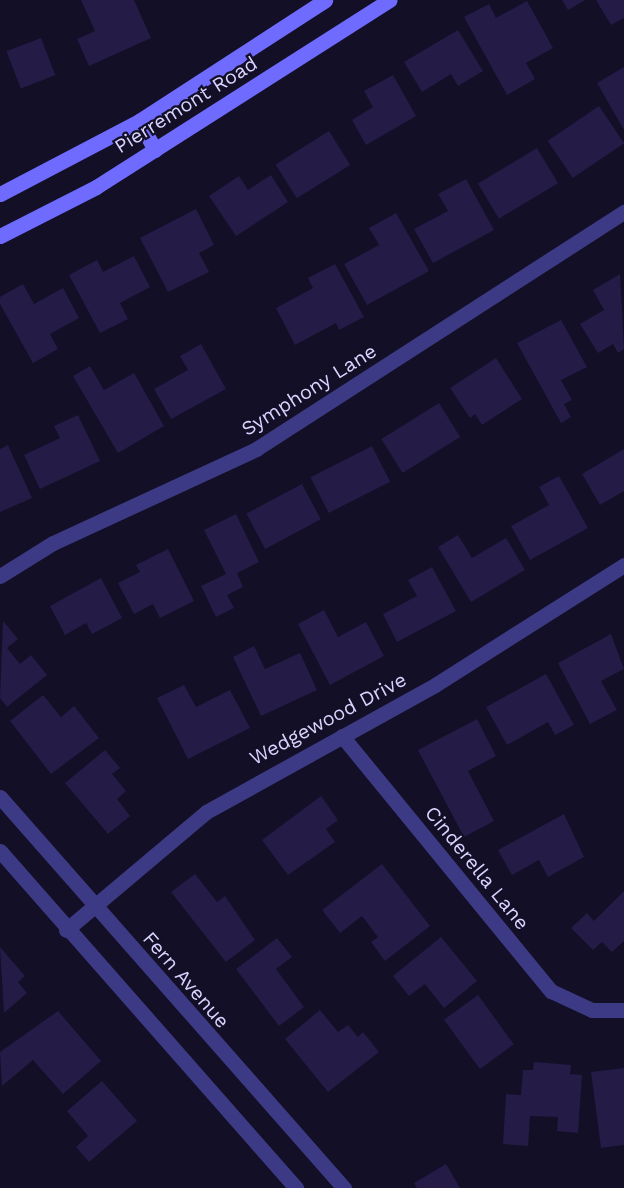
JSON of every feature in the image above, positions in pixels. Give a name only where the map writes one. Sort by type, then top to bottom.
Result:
[{"type":"main road","name":"Pierremont Road","points":[[0,194],[140,121],[325,0]]},
{"type":"main road","name":"Pierremont Road","points":[[0,236],[155,150],[389,0]]},
{"type":"main road","points":[[140,121],[155,150]]},
{"type":"street","name":"Symphony Lane","points":[[0,576],[53,543],[256,448],[624,212]]},
{"type":"street","name":"Wedgewood Drive","points":[[66,930],[93,904],[206,812],[495,649],[624,565]]},
{"type":"street","name":"Cinderella Lane","points":[[342,736],[551,991],[592,1010],[624,1010]]},
{"type":"street","name":"Fern Avenue","points":[[0,797],[344,1188]]},
{"type":"street","points":[[0,851],[66,930],[296,1188]]},
{"type":"building","points":[[81,0],[134,0],[151,38],[89,66],[77,39],[95,31]]},
{"type":"building","points":[[562,0],[585,0],[568,10]]},
{"type":"building","points":[[596,0],[624,0],[624,18],[611,25]]},
{"type":"building","points":[[527,1],[553,48],[526,63],[535,79],[507,95],[464,17],[489,4],[496,18]]},
{"type":"building","points":[[458,30],[483,71],[458,86],[451,74],[422,92],[404,62]]},
{"type":"building","points":[[41,38],[55,75],[21,89],[6,51]]},
{"type":"building","points":[[624,67],[624,130],[597,83]]},
{"type":"building","points":[[393,75],[416,116],[366,145],[352,120],[373,107],[364,91]]},
{"type":"building","points":[[599,106],[624,143],[573,178],[548,141]]},
{"type":"building","points":[[329,131],[350,165],[297,198],[276,164]]},
{"type":"building","points":[[537,148],[558,183],[499,219],[478,184]]},
{"type":"building","points":[[271,175],[288,202],[236,236],[209,196],[239,176],[248,190]]},
{"type":"building","points":[[466,179],[494,230],[433,263],[414,229],[448,211],[438,194]]},
{"type":"building","points":[[196,209],[214,245],[199,253],[209,272],[168,292],[140,238]]},
{"type":"building","points":[[396,213],[429,271],[367,305],[344,264],[379,245],[369,228]]},
{"type":"building","points":[[134,256],[150,287],[120,303],[128,319],[100,333],[69,275],[97,260],[103,272]]},
{"type":"building","points":[[335,264],[364,317],[339,330],[336,323],[295,345],[276,308],[313,288],[308,278]]},
{"type":"building","points":[[620,274],[624,349],[618,353],[613,344],[598,353],[580,324],[604,310],[593,290]]},
{"type":"building","points":[[23,284],[34,304],[63,288],[79,318],[50,334],[58,349],[33,363],[0,304],[0,297]]},
{"type":"building","points":[[561,320],[587,367],[561,380],[572,400],[564,404],[571,417],[561,423],[517,343]]},
{"type":"building","points":[[201,344],[226,389],[171,419],[154,389],[188,370],[180,356]]},
{"type":"building","points":[[496,358],[522,399],[482,425],[475,414],[470,418],[450,388]]},
{"type":"building","points":[[90,366],[104,390],[134,373],[164,426],[118,453],[73,376]]},
{"type":"building","points":[[439,403],[460,437],[403,473],[381,439]]},
{"type":"building","points":[[78,415],[100,461],[40,489],[24,455],[60,438],[54,426]]},
{"type":"building","points":[[8,445],[32,498],[0,512],[0,449]]},
{"type":"building","points":[[372,446],[390,482],[329,513],[311,477]]},
{"type":"building","points":[[624,449],[624,491],[600,505],[582,474]]},
{"type":"building","points":[[559,476],[588,528],[530,560],[511,526],[549,505],[539,487]]},
{"type":"building","points":[[302,484],[321,519],[265,549],[246,514]]},
{"type":"building","points":[[236,514],[259,562],[237,573],[243,587],[227,595],[234,608],[216,617],[201,586],[226,574],[204,530]]},
{"type":"building","points":[[458,535],[472,558],[506,538],[525,570],[471,602],[438,547]]},
{"type":"building","points":[[168,549],[194,601],[160,618],[153,604],[134,614],[118,583],[140,572],[136,565]]},
{"type":"building","points":[[432,567],[456,611],[397,642],[383,614],[417,596],[408,580]]},
{"type":"building","points":[[101,578],[122,618],[92,634],[86,623],[65,635],[50,606]]},
{"type":"building","points":[[324,610],[338,637],[366,622],[384,656],[330,685],[298,624]]},
{"type":"building","points":[[3,621],[18,639],[7,648],[20,664],[31,655],[47,675],[7,707],[0,698]]},
{"type":"building","points":[[611,634],[624,669],[601,681],[617,710],[590,724],[558,663]]},
{"type":"building","points":[[254,646],[265,669],[300,653],[317,690],[261,716],[233,657]]},
{"type":"building","points":[[546,674],[574,725],[555,735],[548,722],[507,745],[486,707]]},
{"type":"building","points":[[184,685],[196,707],[230,690],[250,728],[188,759],[157,698]]},
{"type":"building","points":[[43,695],[61,717],[74,706],[99,738],[51,774],[10,721]]},
{"type":"building","points":[[477,719],[496,756],[468,771],[494,821],[464,837],[418,750]]},
{"type":"building","points":[[105,750],[120,768],[112,774],[126,791],[117,799],[130,816],[108,834],[65,783]]},
{"type":"building","points":[[321,796],[338,820],[326,829],[335,842],[288,875],[262,840]]},
{"type":"building","points":[[564,814],[584,857],[548,877],[539,860],[512,875],[498,850]]},
{"type":"building","points":[[382,864],[430,926],[385,961],[371,942],[378,937],[362,916],[340,933],[322,910]]},
{"type":"building","points":[[195,874],[217,902],[225,896],[255,940],[226,962],[171,892]]},
{"type":"building","points":[[624,891],[624,941],[612,952],[602,942],[593,950],[571,928],[587,913],[594,921]]},
{"type":"building","points":[[441,937],[477,981],[444,1008],[425,984],[409,996],[393,976]]},
{"type":"building","points":[[277,938],[292,957],[276,969],[304,1007],[279,1026],[236,969]]},
{"type":"building","points":[[0,947],[25,976],[18,982],[27,993],[4,1013]]},
{"type":"building","points":[[478,995],[514,1044],[480,1069],[444,1020]]},
{"type":"building","points":[[320,1010],[338,1032],[348,1025],[358,1037],[363,1032],[379,1052],[328,1092],[285,1039]]},
{"type":"building","points":[[58,1011],[101,1061],[63,1094],[33,1060],[2,1086],[0,1052]]},
{"type":"building","points":[[534,1062],[571,1065],[570,1074],[582,1075],[578,1133],[557,1131],[558,1117],[530,1116],[528,1146],[503,1144],[506,1094],[521,1095],[523,1070],[533,1070]]},
{"type":"building","points":[[624,1068],[624,1145],[601,1148],[591,1072]]},
{"type":"building","points":[[102,1081],[137,1121],[89,1162],[76,1147],[88,1136],[67,1111]]},
{"type":"building","points":[[446,1164],[460,1188],[417,1188],[414,1183]]}]
